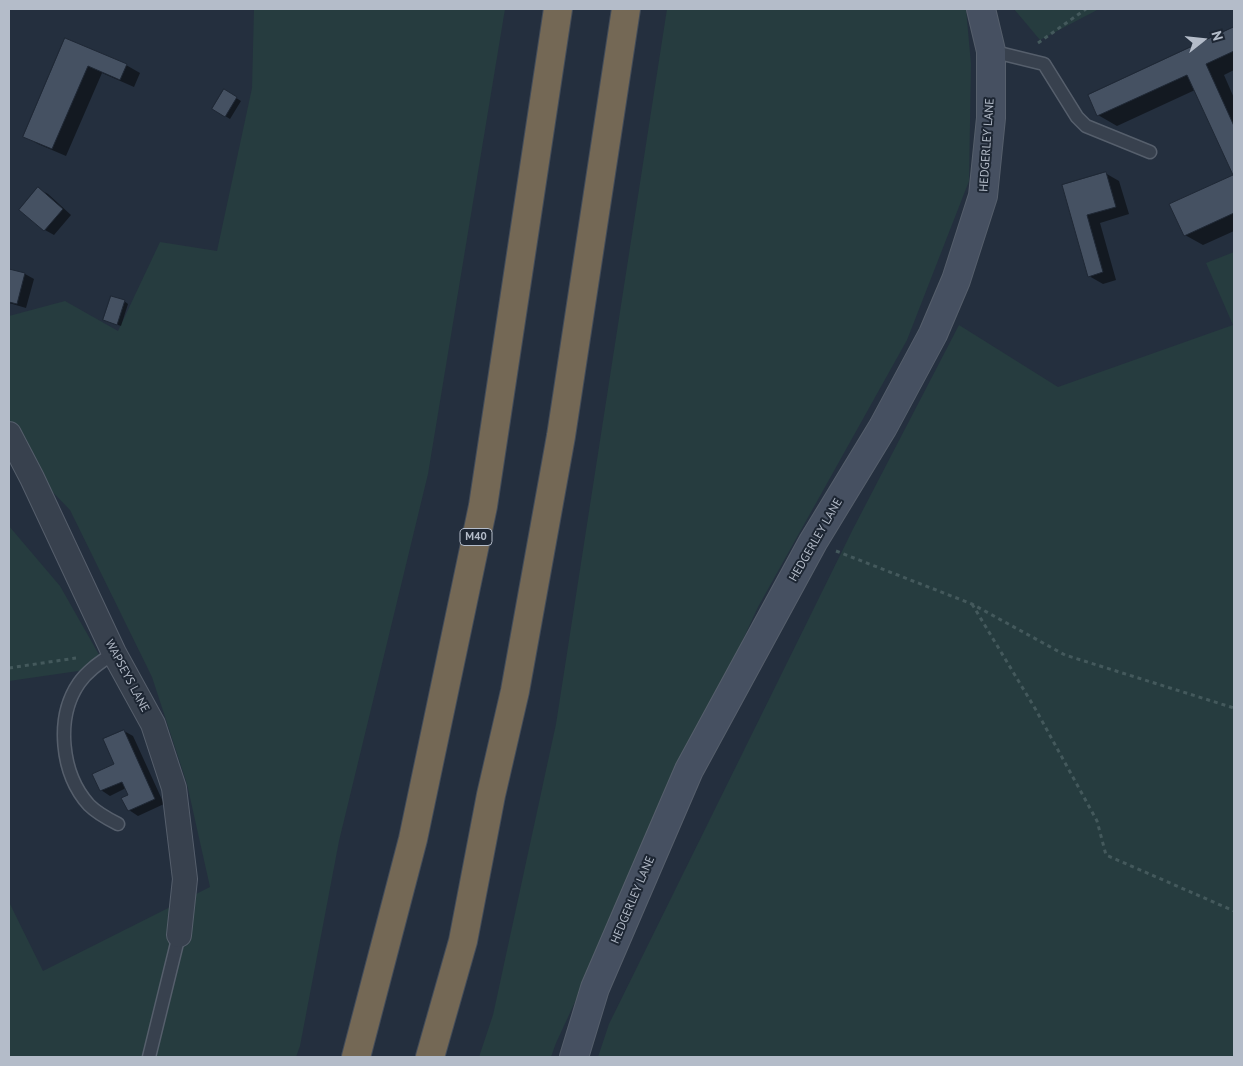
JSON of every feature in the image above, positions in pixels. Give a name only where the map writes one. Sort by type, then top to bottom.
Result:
[{"type":"highway","name":"M40","points":[[356,1057],[413,839],[482,506],[558,9]]},
{"type":"highway","points":[[430,1057],[463,941],[491,795],[515,691],[561,436],[626,9]]},
{"type":"street","name":"HEDGERLEY LANE","points":[[574,1057],[595,988],[689,770],[812,542],[883,428],[933,334],[956,280],[984,196],[991,118],[991,51],[981,9]]},
{"type":"street","name":"WAPSEYS LANE","points":[[9,434],[32,478],[114,653],[153,724],[174,788],[185,879],[179,935]]},
{"type":"lane","points":[[991,51],[1044,64],[1077,117],[1086,126],[1150,152]]},
{"type":"lane","points":[[114,653],[91,669],[79,684],[66,714],[64,733],[66,755],[71,775],[81,795],[91,807],[118,824]]},
{"type":"lane","points":[[149,1057],[179,935]]},
{"type":"path","points":[[1036,44],[1086,9]]},
{"type":"path","points":[[812,542],[972,604],[1065,655],[1234,708]]},
{"type":"path","points":[[972,604],[1036,710],[1097,821],[1106,855],[1234,911]]},
{"type":"path","points":[[9,668],[114,653]]},
{"type":"green space","points":[[254,9],[505,9],[428,474],[339,841],[300,1046],[296,1057],[9,1057],[9,902],[43,971],[210,887],[187,784],[152,677],[70,510],[36,475],[9,418],[9,316],[65,301],[118,331],[160,242],[217,251],[252,88]]},
{"type":"green space","points":[[667,9],[966,9],[971,64],[969,181],[907,340],[758,607],[551,1057],[479,1057],[493,1015],[556,724]]},
{"type":"green space","points":[[1014,9],[1099,9],[1040,40]]},
{"type":"green space","points":[[1234,252],[1234,1057],[598,1057],[609,1024],[853,529],[959,325],[1058,387],[1233,325],[1206,263]]},
{"type":"green space","points":[[9,526],[60,586],[106,667],[9,681]]},
{"type":"building","points":[[1234,27],[1234,51],[1206,64],[1234,126],[1234,213],[1184,236],[1169,204],[1233,175],[1187,75],[1097,116],[1088,95]]},
{"type":"building","points":[[65,38],[127,64],[120,80],[88,66],[52,149],[23,137]]},
{"type":"building","points":[[224,89],[237,97],[225,117],[212,109]]},
{"type":"building","points":[[1106,172],[1116,207],[1087,215],[1103,272],[1088,277],[1062,185]]},
{"type":"building","points":[[38,187],[63,209],[44,231],[19,210]]},
{"type":"building","points":[[9,269],[25,273],[17,304],[9,302]]},
{"type":"building","points":[[111,296],[125,300],[117,325],[103,320]]},
{"type":"building","points":[[124,730],[155,799],[128,811],[121,798],[128,795],[122,782],[100,791],[92,774],[114,764],[103,739]]}]
